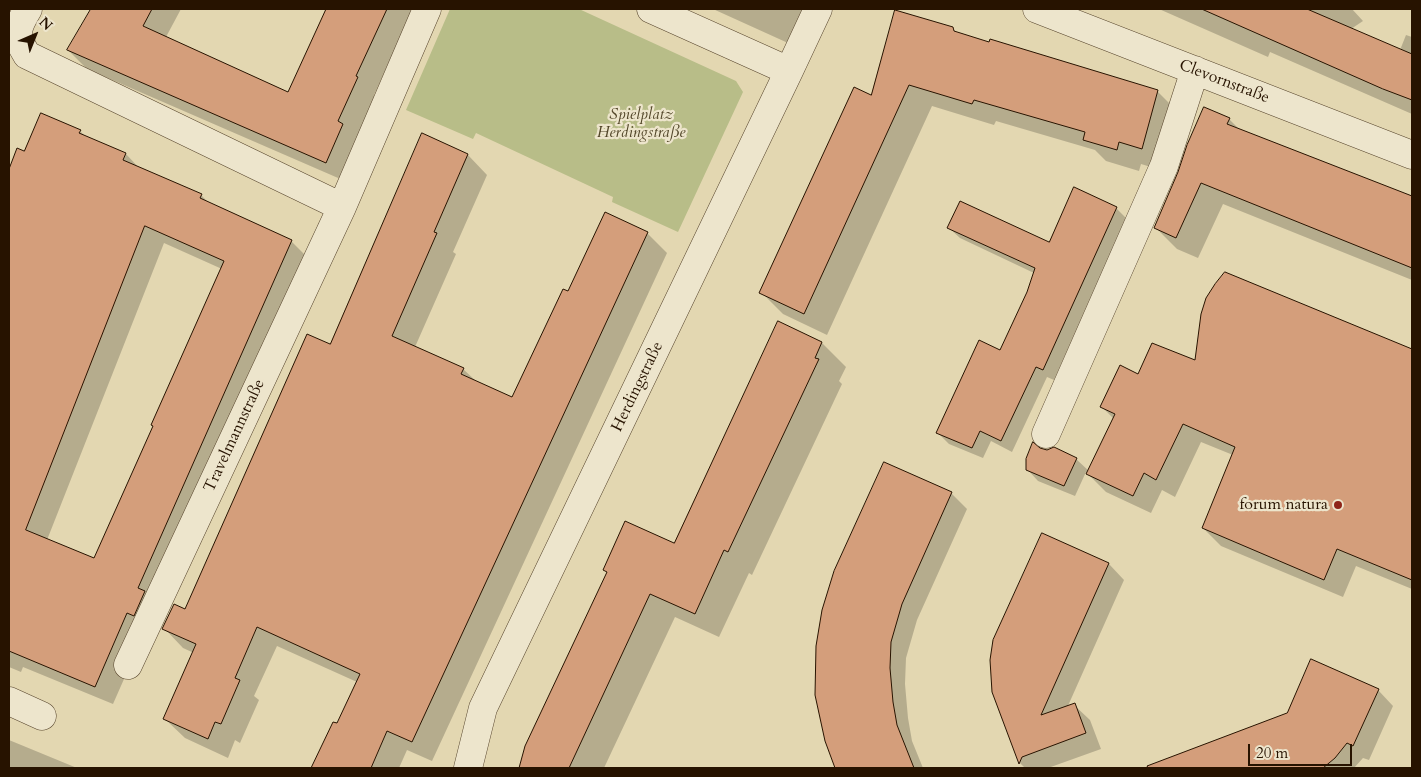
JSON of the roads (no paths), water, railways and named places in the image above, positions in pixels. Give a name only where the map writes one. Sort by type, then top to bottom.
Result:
[{"type":"street","points":[[28,9],[18,27],[19,42],[27,55],[342,207]]},
{"type":"street","name":"Travelmannstraße","points":[[128,665],[342,207],[427,9]]},
{"type":"street","points":[[651,9],[789,71]]},
{"type":"street","name":"Herdingstraße","points":[[468,768],[483,708],[818,9]]},
{"type":"street","name":"Clevornstraße","points":[[1037,9],[1412,155]]},
{"type":"street","points":[[1046,434],[1164,166],[1195,70]]},
{"type":"street","points":[[9,701],[42,716]]},
{"type":"place","name":"forum natura","points":[[1338,505]]},
{"type":"park label","name":"Spielplatz Herdingstraße","points":[[641,124]]}]
